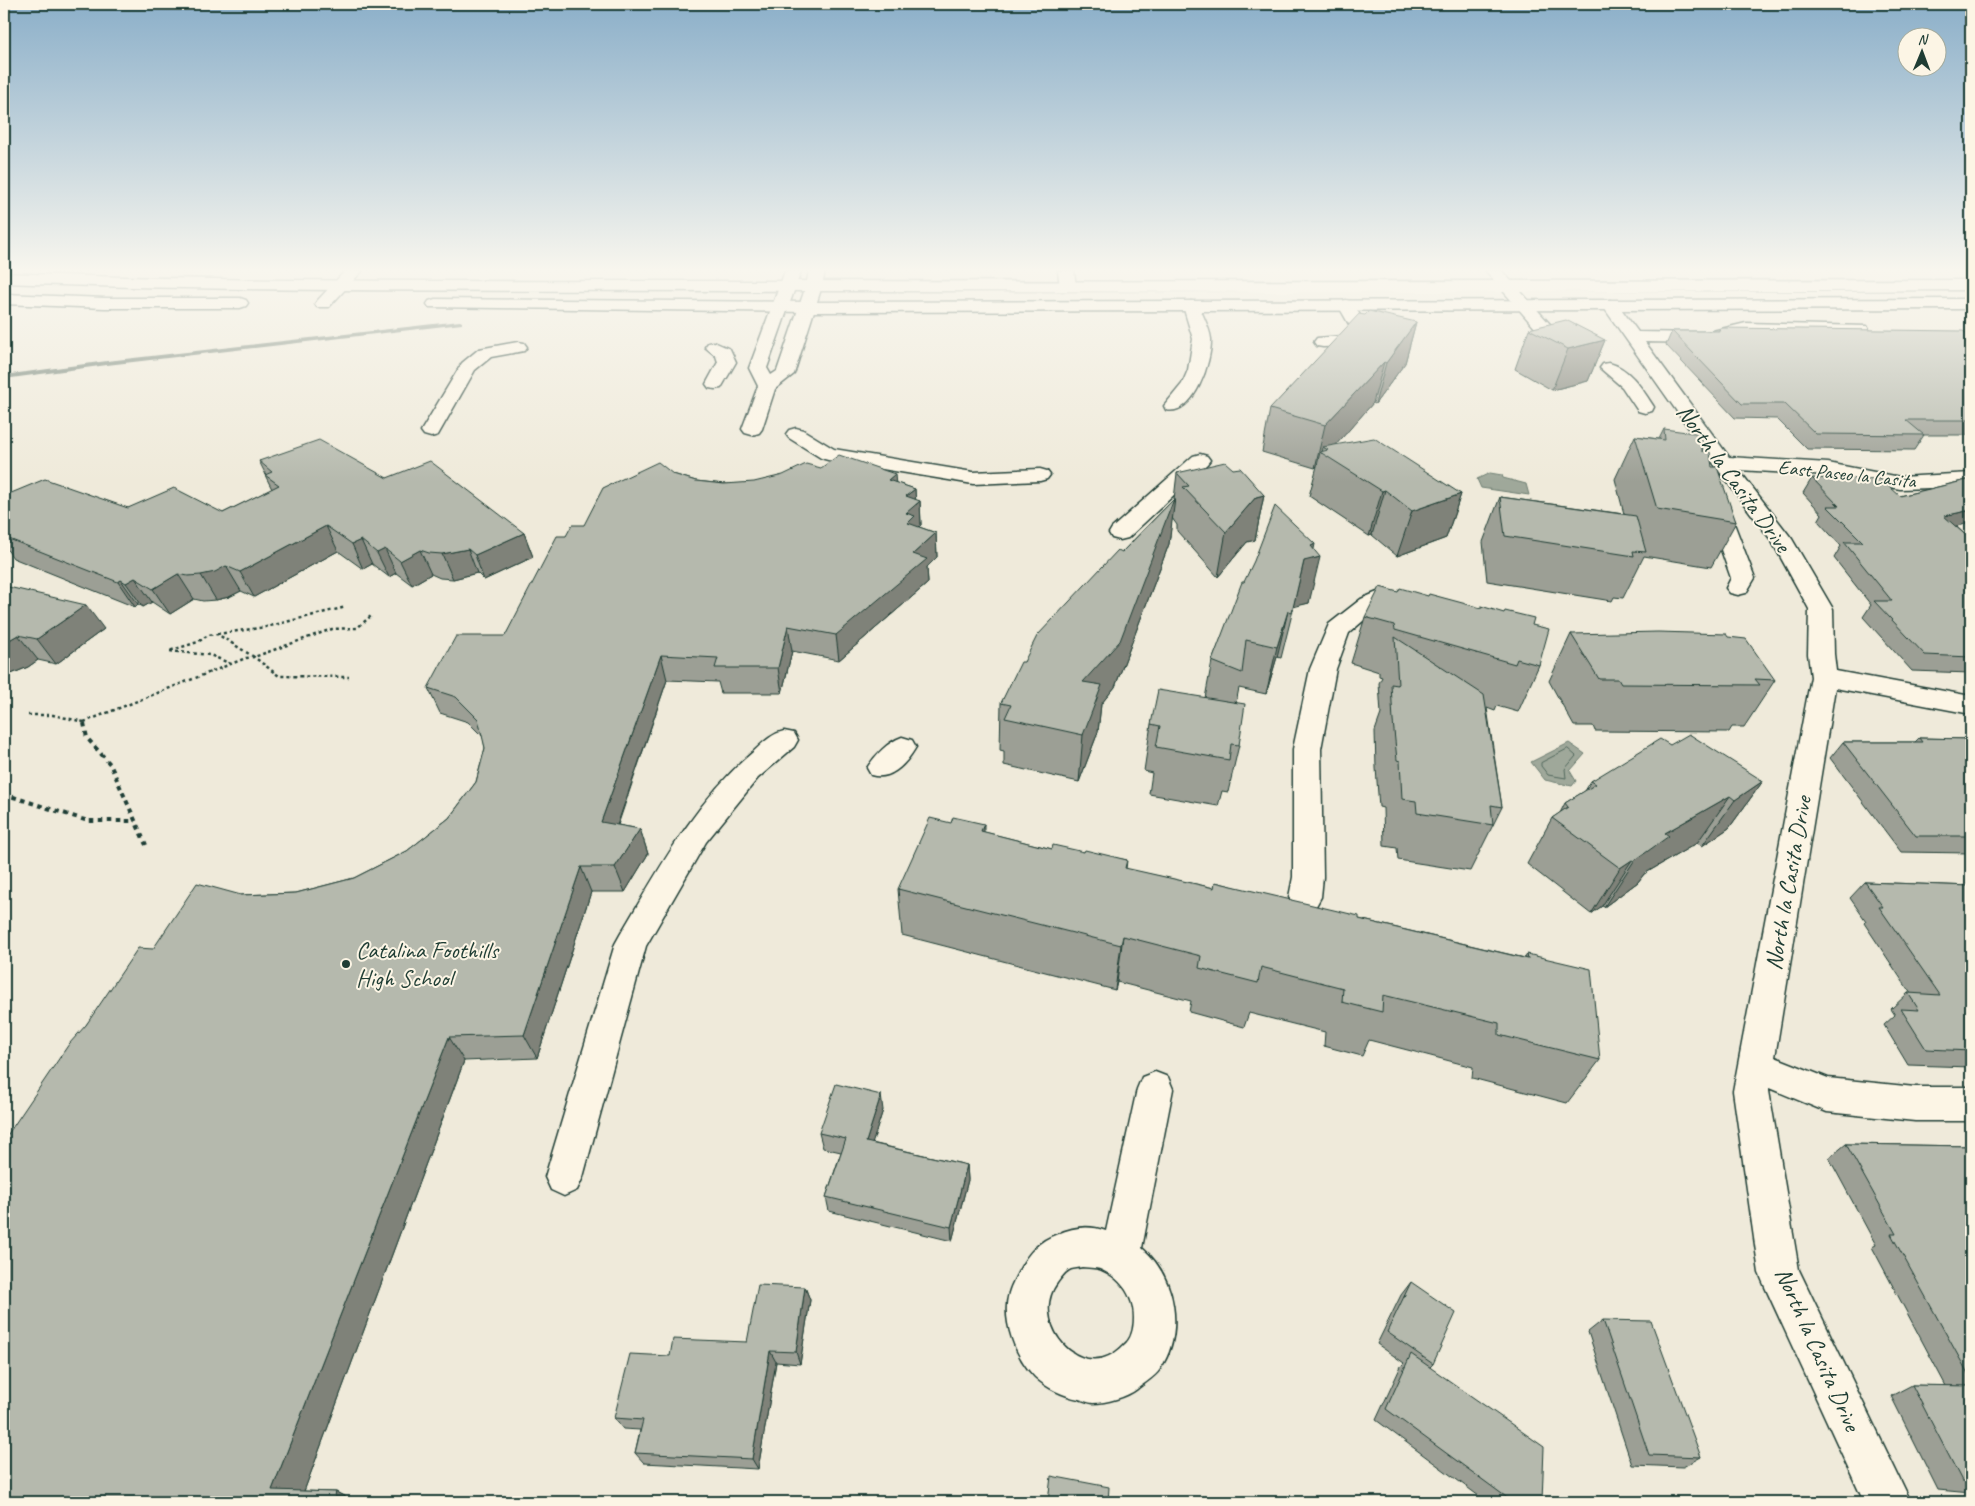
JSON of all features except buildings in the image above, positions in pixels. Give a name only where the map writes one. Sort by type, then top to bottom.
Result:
[{"type":"main road","points":[[767,341],[758,368],[768,386]]},
{"type":"main road","points":[[752,429],[768,386],[785,374],[796,341]]},
{"type":"main road","points":[[1173,406],[1191,386],[1197,370],[1202,341]]},
{"type":"main road","points":[[1322,342],[1338,341]]},
{"type":"main road","points":[[1558,341],[1573,349]]},
{"type":"main road","name":"North la Casita Drive","points":[[1637,341],[1723,463],[1781,539],[1821,609],[1821,654],[1824,677],[1751,1091],[1779,1273],[1888,1502]]},
{"type":"main road","points":[[431,431],[468,367],[486,353],[518,347]]},
{"type":"main road","points":[[714,347],[724,353],[727,362],[715,384]]},
{"type":"main road","points":[[1609,368],[1628,383],[1645,406]]},
{"type":"main road","points":[[796,434],[828,454],[974,478],[1040,475]]},
{"type":"main road","points":[[1120,533],[1200,460]]},
{"type":"main road","name":"East Paseo la Casita","points":[[1723,463],[1828,469],[1900,483],[1971,479]]},
{"type":"main road","points":[[1702,489],[1719,513],[1740,568],[1743,578],[1738,588]]},
{"type":"main road","points":[[1305,896],[1308,878],[1307,749],[1323,670],[1338,629],[1369,604],[1382,597]]},
{"type":"main road","points":[[1824,677],[1971,705]]},
{"type":"main road","points":[[564,1177],[631,944],[696,834],[748,771],[784,740]]},
{"type":"main road","points":[[881,768],[902,747]]},
{"type":"main road","points":[[1756,1066],[1826,1095],[1915,1104],[1971,1104]]},
{"type":"main road","points":[[1120,1256],[1155,1089]]},
{"type":"path","points":[[231,664],[210,655],[169,651],[198,642],[208,635],[261,629],[346,606]]},
{"type":"path","points":[[28,715],[53,715],[84,722],[246,658],[254,657],[311,635],[332,629],[357,628],[371,616]]},
{"type":"path","points":[[217,634],[254,657],[279,676],[349,677]]},
{"type":"path","points":[[84,722],[87,738],[110,764],[146,845]]},
{"type":"path","points":[[4,794],[88,821],[135,821]]},
{"type":"water","points":[[1490,473],[1502,475],[1503,478],[1526,484],[1529,495],[1481,488],[1477,479]]},
{"type":"water","points":[[1569,743],[1585,754],[1570,771],[1576,781],[1572,786],[1545,780],[1531,762]]},
{"type":"waterway","points":[[4,377],[107,363],[299,341]]},
{"type":"place","name":"Catalina Foothills High School","points":[[346,964]]}]
